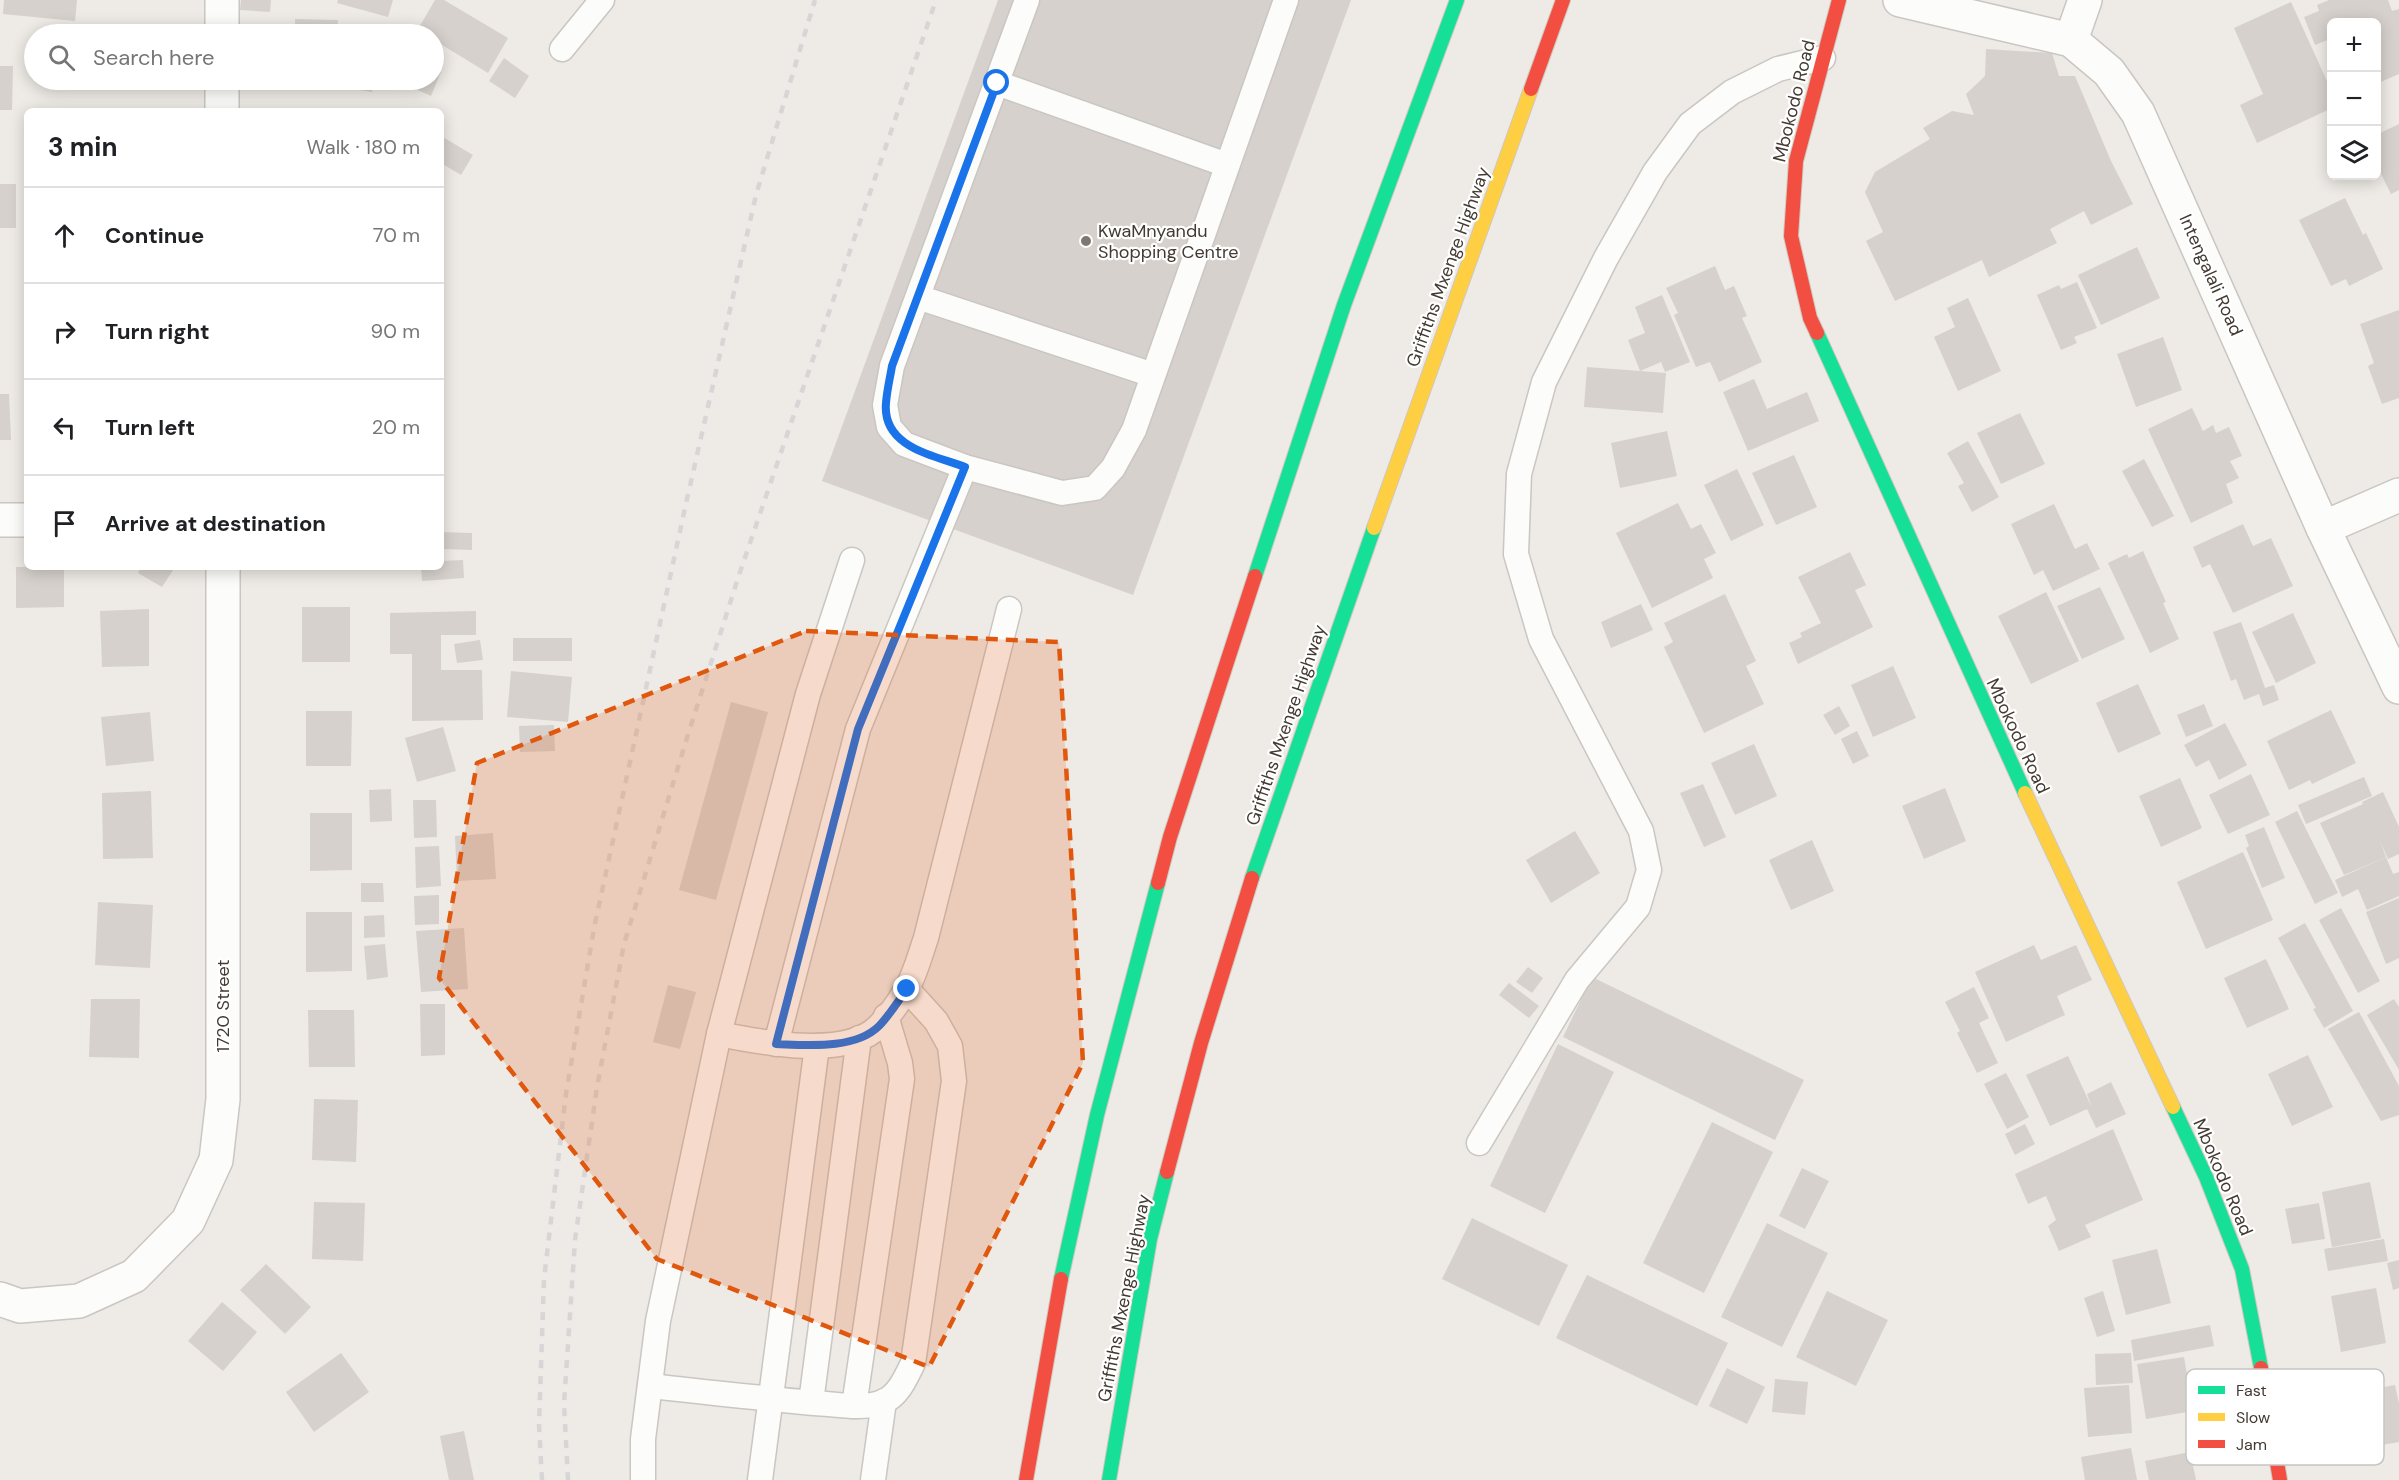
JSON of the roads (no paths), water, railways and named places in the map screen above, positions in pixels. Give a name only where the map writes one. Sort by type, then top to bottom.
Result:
[{"type":"street","points":[[222,0],[222,24]]},
{"type":"street","points":[[1026,1480],[1056,1299],[1097,1115],[1170,837],[1344,305],[1457,0]]},
{"type":"street","name":"Griffiths Mxenge Highway","points":[[1109,1480],[1150,1239],[1201,1043],[1259,856],[1308,713],[1563,0]]},
{"type":"street","name":"Mbokodo Road","points":[[1839,0],[1796,161],[1791,236],[1810,318],[1996,732],[2206,1177],[2242,1269],[2262,1369]]},
{"type":"street","name":"Intengalali Road","points":[[1900,0],[2071,40],[2109,72],[2138,113],[2323,528],[2399,687]]},
{"type":"street","points":[[2071,40],[2085,0]]},
{"type":"street","points":[[222,90],[222,108]]},
{"type":"street","points":[[2323,528],[2399,495]]},
{"type":"street","points":[[0,520],[24,520]]},
{"type":"street","name":"1720 Street","points":[[0,1299],[20,1306],[79,1301],[134,1276],[188,1221],[216,1161],[223,1099],[223,570]]},
{"type":"street","name":"Mbokodo Road","points":[[2278,1465],[2280,1480]]},
{"type":"lane","points":[[562,49],[602,0]]},
{"type":"lane","points":[[1027,0],[892,366],[885,405],[889,427],[904,444],[965,467],[1062,493],[1095,488],[1113,468],[1134,430],[1286,0]]},
{"type":"lane","points":[[1479,1143],[1577,980],[1638,907],[1649,870],[1641,831],[1541,639],[1516,554],[1519,474],[1544,382],[1606,258],[1649,182],[1690,124],[1732,92],[1778,69],[1823,58]]},
{"type":"lane","points":[[997,83],[1227,165]]},
{"type":"lane","points":[[918,297],[1153,375]]},
{"type":"lane","points":[[776,1044],[858,729],[965,467]]},
{"type":"lane","points":[[643,1480],[643,1439],[658,1321],[719,1034],[808,694],[852,560]]},
{"type":"lane","points":[[719,1034],[776,1044],[817,1046],[859,1038],[878,1028],[907,989],[926,938],[1009,609]]},
{"type":"lane","points":[[650,1386],[854,1406],[884,1401],[901,1385],[913,1362],[954,1081],[950,1046],[936,1021],[907,989]]},
{"type":"lane","points":[[854,1406],[902,1079],[900,1063],[886,1016]]},
{"type":"lane","points":[[811,1402],[859,1038]]},
{"type":"lane","points":[[759,1480],[817,1046]]},
{"type":"lane","points":[[873,1480],[884,1401]]},
{"type":"railway","points":[[542,1480],[539,1425],[544,1279],[566,1094],[594,928],[756,195],[815,0]]},
{"type":"railway","points":[[568,1480],[564,1404],[575,1240],[597,1087],[624,944],[739,575],[936,0]]},
{"type":"place","name":"KwaMnyandu Shopping Centre","points":[[1086,241]]}]
